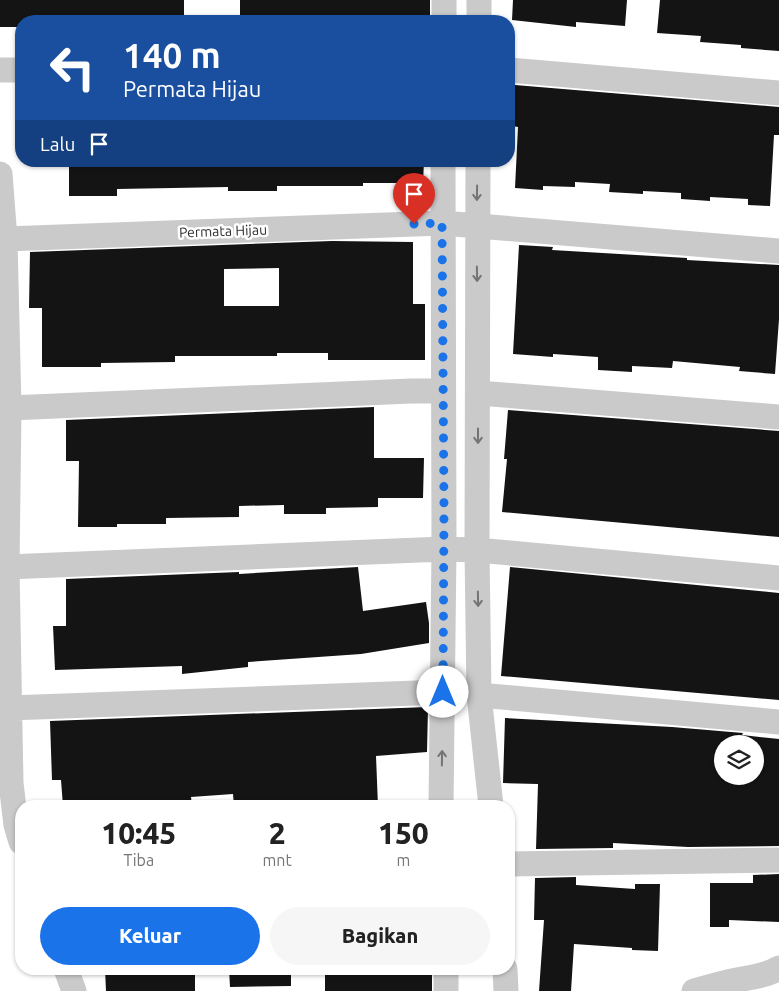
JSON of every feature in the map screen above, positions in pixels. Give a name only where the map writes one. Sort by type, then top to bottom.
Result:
[{"type":"street","points":[[444,0],[444,15]]},
{"type":"street","points":[[479,0],[479,15]]},
{"type":"street","points":[[0,70],[15,70]]},
{"type":"street","points":[[515,71],[779,93]]},
{"type":"street","points":[[441,800],[444,549],[443,167]]},
{"type":"street","points":[[478,167],[476,225],[479,695],[490,800]]},
{"type":"street","points":[[0,174],[5,239],[9,408],[7,567],[9,708],[11,783],[15,817]]},
{"type":"street","name":"Permata Hijau","points":[[5,239],[442,223],[779,251]]},
{"type":"street","points":[[9,408],[392,391],[443,391]]},
{"type":"street","points":[[478,393],[779,417]]},
{"type":"street","points":[[7,567],[444,549],[477,550],[779,578]]},
{"type":"street","points":[[9,708],[443,692]]},
{"type":"street","points":[[479,695],[779,722]]},
{"type":"street","points":[[515,864],[779,860]]},
{"type":"street","points":[[694,991],[771,973],[779,968]]},
{"type":"street","points":[[68,975],[74,991]]},
{"type":"street","points":[[446,975],[446,991]]},
{"type":"street","points":[[505,975],[506,991]]},
{"type":"building","points":[[0,0],[184,0],[184,15],[15,15],[15,27],[0,27]]},
{"type":"building","points":[[240,0],[430,0],[430,15],[240,15]]},
{"type":"building","points":[[513,0],[627,0],[625,26],[576,22],[576,27],[515,20],[515,15],[512,15]]},
{"type":"building","points":[[660,0],[779,0],[779,51],[741,48],[741,45],[700,42],[701,36],[657,33]]},
{"type":"building","points":[[515,85],[779,107],[779,135],[774,135],[770,206],[748,205],[748,199],[710,197],[710,201],[681,199],[681,193],[643,191],[643,194],[609,192],[610,184],[575,182],[575,187],[543,186],[543,190],[515,188],[518,127],[515,126]]},
{"type":"building","points":[[69,167],[424,167],[423,183],[363,183],[363,186],[277,186],[277,191],[228,191],[228,187],[117,189],[117,196],[69,196]]},
{"type":"building","points":[[332,241],[413,242],[413,304],[425,304],[425,360],[328,360],[328,353],[277,353],[277,356],[175,356],[175,362],[101,363],[101,367],[42,367],[42,308],[29,308],[30,252]],"holes":[[[279,268],[279,306],[224,306],[224,269]]]},
{"type":"building","points":[[519,245],[553,247],[552,250],[779,265],[779,319],[775,374],[739,371],[740,367],[673,361],[672,368],[632,366],[632,372],[598,370],[598,357],[553,354],[553,357],[513,354]]},
{"type":"building","points":[[374,407],[374,458],[424,458],[423,498],[378,498],[378,507],[326,508],[326,514],[284,514],[284,505],[239,506],[239,517],[166,518],[166,524],[117,524],[117,527],[78,527],[79,461],[66,461],[66,420]]},
{"type":"building","points":[[508,410],[779,431],[779,537],[502,512],[507,459],[504,459]]},
{"type":"building","points":[[358,567],[363,611],[426,602],[429,643],[361,654],[248,662],[248,667],[182,674],[182,666],[55,670],[53,626],[66,626],[66,579],[239,572],[239,574]]},
{"type":"building","points":[[510,567],[779,593],[779,700],[501,676]]},
{"type":"building","points":[[428,707],[427,752],[376,756],[378,800],[234,800],[233,794],[191,797],[191,800],[63,800],[61,780],[52,780],[50,721]]},
{"type":"building","points":[[505,718],[672,727],[743,733],[742,735],[714,735],[714,785],[764,785],[764,737],[779,739],[779,846],[688,847],[613,843],[613,848],[536,849],[538,784],[503,783]]},
{"type":"building","points":[[779,874],[779,922],[729,920],[729,927],[710,927],[710,883],[753,883],[753,875]]},
{"type":"building","points":[[576,877],[576,885],[635,889],[635,884],[660,884],[658,951],[574,944],[571,991],[539,991],[544,920],[534,920],[535,878]]},
{"type":"building","points":[[105,975],[195,975],[195,991],[106,991]]},
{"type":"building","points":[[229,975],[291,975],[291,986],[230,987]]},
{"type":"building","points":[[325,975],[432,975],[432,991],[325,991]]},
{"type":"route","points":[[414,224],[442,223],[443,692]]}]
